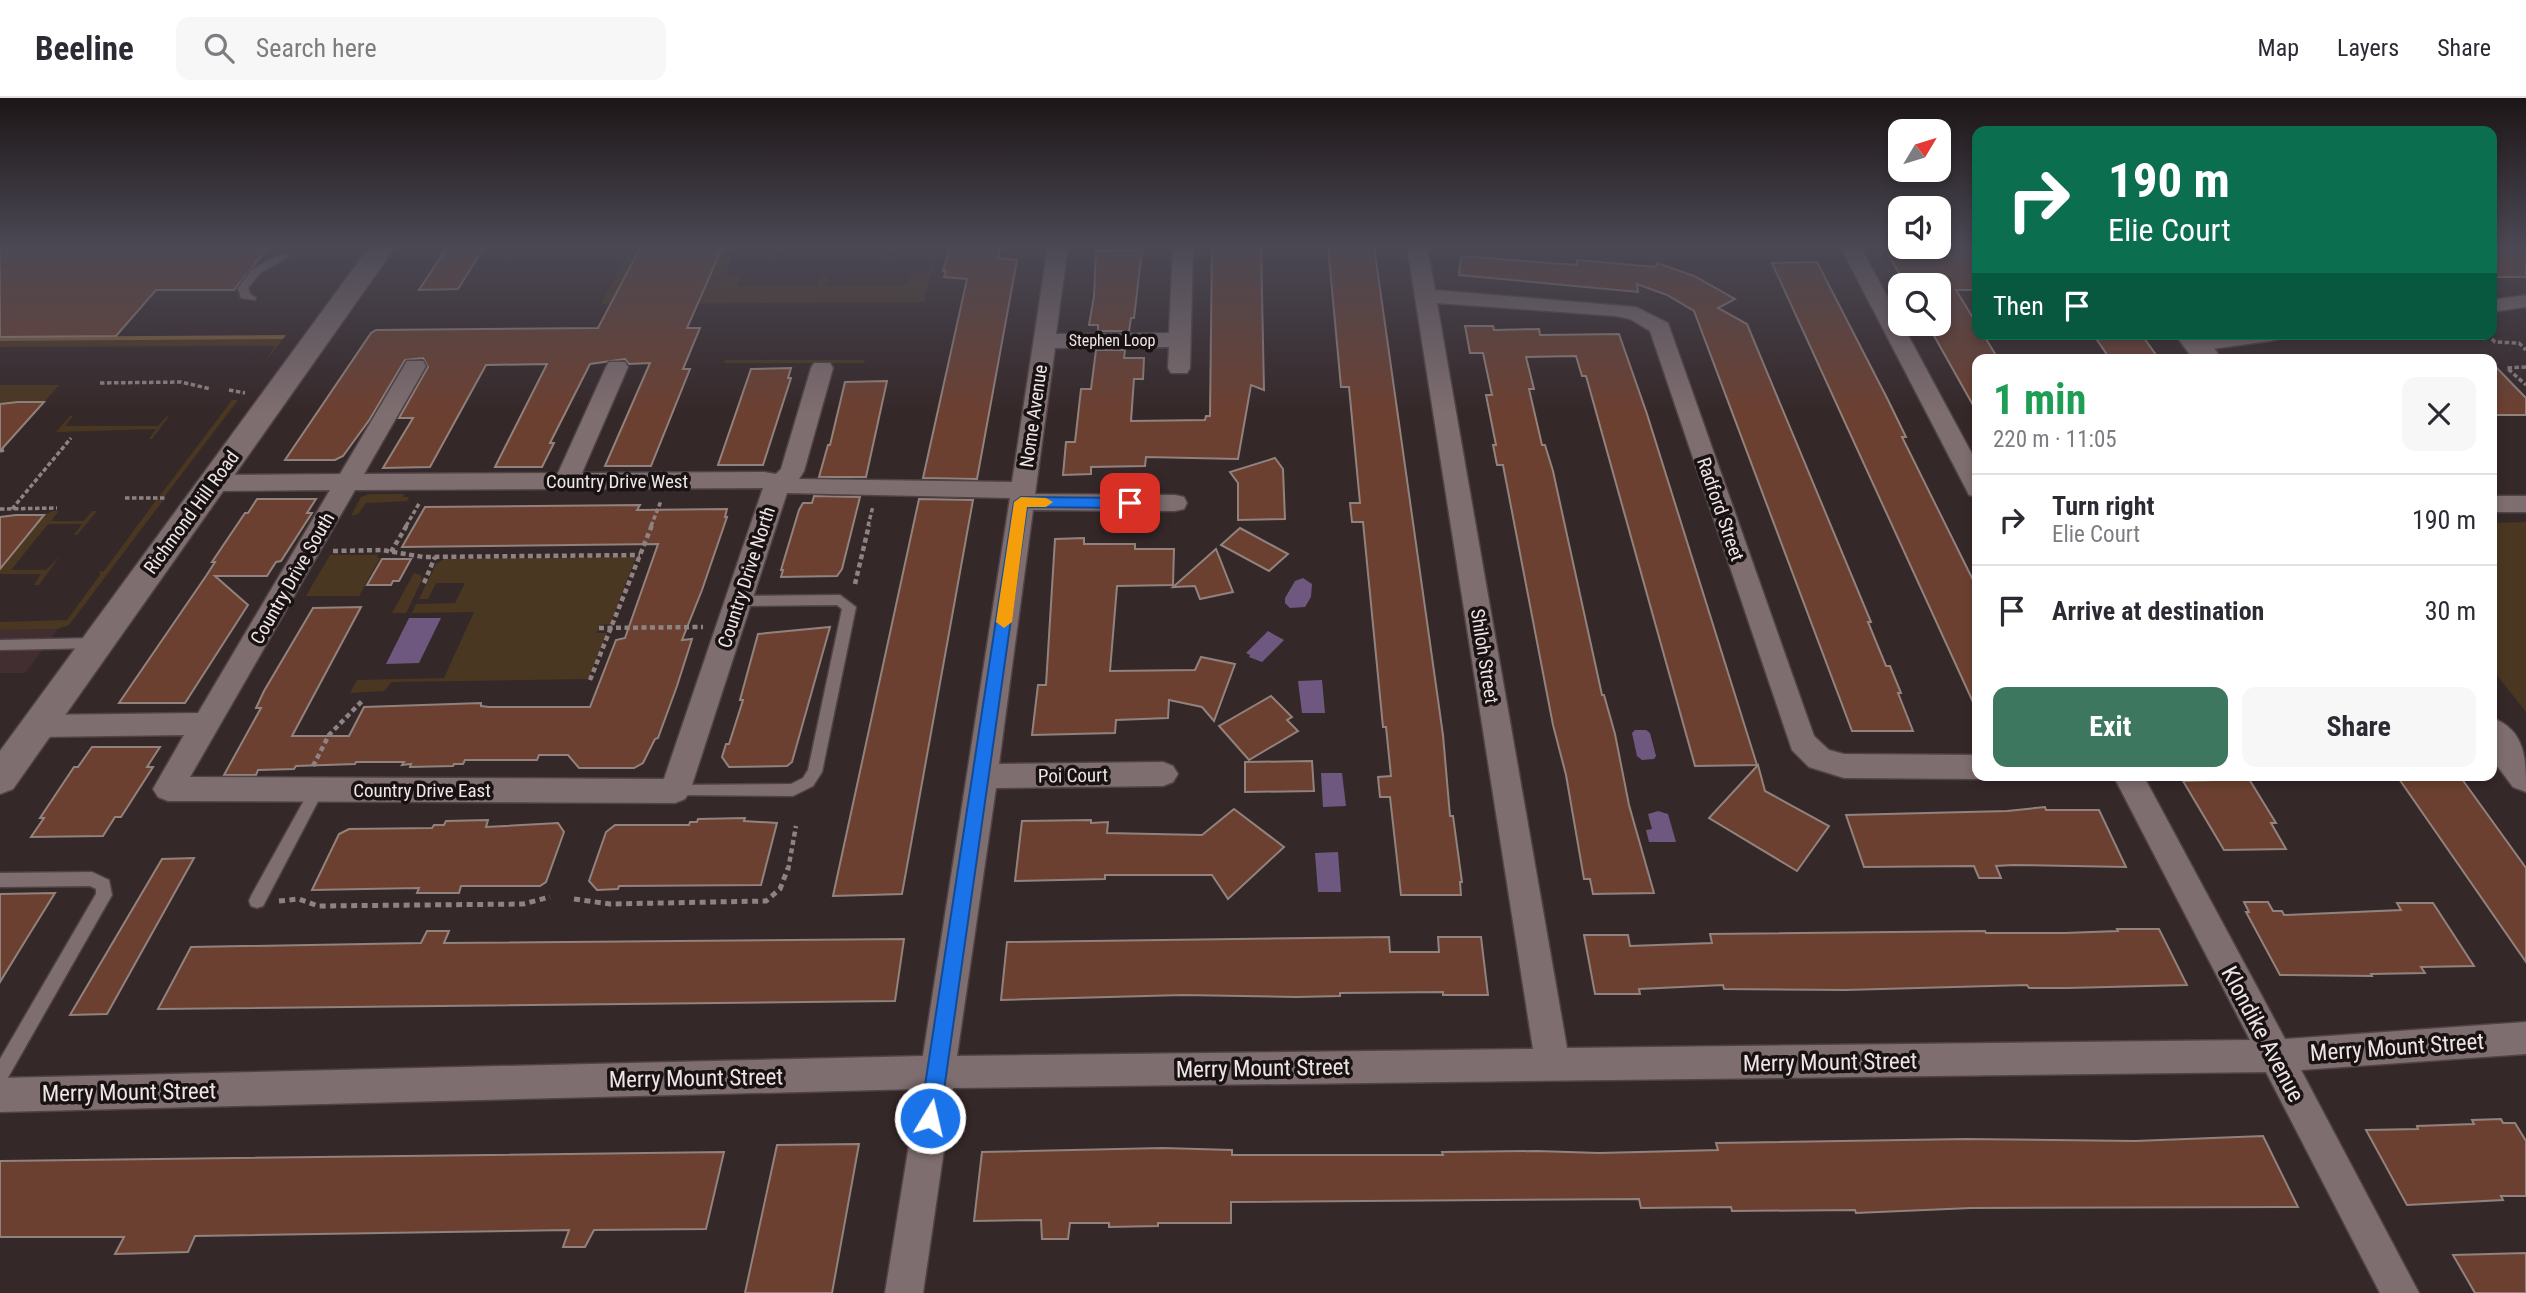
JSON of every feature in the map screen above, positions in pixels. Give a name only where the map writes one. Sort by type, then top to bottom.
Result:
[{"type":"street","name":"Richmond Hill Road","points":[[0,778],[343,302]]},
{"type":"street","name":"Nome Avenue","points":[[904,1293],[983,776],[1050,302]]},
{"type":"street","name":"Stephen Loop","points":[[1179,368],[1181,302]]},
{"type":"street","name":"Shiloh Street","points":[[1427,302],[1553,1065]]},
{"type":"street","name":"Radford Street","points":[[1503,302],[1625,311],[1648,319],[1660,328],[1802,742],[1819,759],[1844,766],[1972,767]]},
{"type":"street","points":[[1879,302],[1972,478]]},
{"type":"street","points":[[2497,305],[2521,302]]},
{"type":"street","name":"Stephen Loop","points":[[1044,341],[1180,340]]},
{"type":"street","points":[[2198,346],[2234,340]]},
{"type":"street","name":"Country Drive South","points":[[168,789],[415,366]]},
{"type":"street","points":[[566,481],[617,367]]},
{"type":"street","name":"Country Drive North","points":[[675,791],[772,494],[792,471],[822,368]]},
{"type":"street","name":"Country Drive West","points":[[212,483],[764,480],[779,485],[1175,503]]},
{"type":"street","points":[[2497,504],[2526,504]]},
{"type":"street","points":[[39,726],[207,724]]},
{"type":"street","points":[[2497,738],[2526,776]]},
{"type":"street","name":"Poi Court","points":[[983,776],[1163,774]]},
{"type":"street","name":"Country Drive East","points":[[168,789],[314,779],[675,791]]},
{"type":"street","name":"Klondike Avenue","points":[[2131,781],[2400,1293]]},
{"type":"street","name":"Merry Mount Street","points":[[0,1095],[937,1072],[2274,1056],[2526,1038]]},
{"type":"lane","points":[[675,791],[793,790],[808,782],[816,772],[849,607],[840,600],[739,601]]},
{"type":"lane","points":[[0,645],[98,643]]},
{"type":"lane","points":[[257,901],[314,779]]},
{"type":"lane","points":[[0,880],[92,879],[103,885],[104,895],[0,1075]]},
{"type":"path","points":[[2493,340],[2519,343],[2526,350]]},
{"type":"path","points":[[2526,367],[2507,368],[2526,385]]},
{"type":"path","points":[[100,383],[181,382],[211,388]]},
{"type":"path","points":[[229,390],[244,393]]},
{"type":"path","points":[[12,509],[71,438]]},
{"type":"path","points":[[590,680],[670,481]]},
{"type":"path","points":[[125,498],[167,498]]},
{"type":"path","points":[[855,584],[874,498]]},
{"type":"path","points":[[391,552],[417,504],[424,499]]},
{"type":"path","points":[[0,509],[57,509]]},
{"type":"path","points":[[328,551],[391,552],[436,557],[640,555]]},
{"type":"path","points":[[424,583],[436,557]]},
{"type":"path","points":[[598,628],[712,627]]},
{"type":"path","points":[[314,779],[329,735],[363,700]]},
{"type":"path","points":[[574,899],[610,904],[766,901],[772,899],[782,888],[796,826]]},
{"type":"path","points":[[275,901],[299,900],[318,906],[523,904],[550,897]]},
{"type":"shaded area","points":[[602,302],[924,302],[924,302],[601,304]]},
{"type":"shaded area","points":[[286,335],[283,339],[0,341],[0,337]]},
{"type":"shaded area","points":[[283,339],[264,363],[275,346],[0,347],[0,341]]},
{"type":"shaded area","points":[[725,360],[865,360],[864,363],[724,363]]},
{"type":"shaded area","points":[[0,385],[59,385],[44,402],[0,404]]},
{"type":"shaded area","points":[[232,400],[238,400],[165,496],[159,497]]},
{"type":"shaded area","points":[[73,416],[65,426],[158,426],[169,416],[152,439],[149,439],[156,429],[56,432]]},
{"type":"shaded area","points":[[369,494],[404,494],[403,497],[409,497],[407,501],[413,501],[366,503],[358,514],[351,516],[361,497]]},
{"type":"shaded area","points":[[157,499],[164,499],[69,625],[58,629],[0,630],[0,622],[67,620],[100,575],[99,572],[104,571]]},
{"type":"shaded area","points":[[59,511],[51,521],[84,521],[92,511],[97,511],[77,535],[74,535],[82,524],[48,524],[11,570],[46,570],[60,556],[39,585],[34,585],[41,574],[0,574],[0,566],[44,515]]},
{"type":"shaded area","points":[[2526,522],[2526,712],[2497,675],[2497,523]]},
{"type":"shaded area","points":[[330,555],[378,555],[377,558],[380,558],[359,596],[306,596]]},
{"type":"shaded area","points":[[636,557],[610,624],[600,625],[597,633],[607,633],[588,679],[392,682],[384,691],[350,693],[357,680],[444,678],[474,612],[412,613],[416,604],[455,603],[465,583],[436,583],[428,599],[419,599],[436,564],[444,559]]},
{"type":"shaded area","points":[[414,573],[421,575],[422,580],[406,613],[392,613]]},
{"type":"shaded area","points":[[1303,578],[1312,584],[1311,597],[1305,607],[1290,608],[1285,603],[1285,598],[1295,581]]},
{"type":"shaded area","points":[[409,618],[441,618],[419,663],[386,664]]},
{"type":"shaded area","points":[[58,629],[25,673],[0,673],[0,630]]},
{"type":"shaded area","points":[[1268,631],[1284,640],[1262,662],[1249,657],[1246,653]]},
{"type":"shaded area","points":[[1322,680],[1325,713],[1302,713],[1298,681]]},
{"type":"shaded area","points":[[1635,730],[1646,730],[1650,733],[1656,756],[1654,759],[1642,760],[1637,756],[1632,733]]},
{"type":"shaded area","points":[[1321,773],[1342,773],[1346,806],[1323,807]]},
{"type":"shaded area","points":[[1658,811],[1668,814],[1676,842],[1649,842],[1646,830],[1652,829],[1648,814]]},
{"type":"shaded area","points":[[1338,852],[1341,892],[1318,892],[1315,853]]},
{"type":"building","points":[[0,302],[146,302],[116,336],[0,337]]},
{"type":"building","points":[[612,302],[699,302],[687,328],[700,328],[683,369],[690,369],[651,466],[605,466],[650,363],[629,364],[625,359],[590,364],[550,443],[554,443],[542,467],[495,467],[547,364],[486,365],[430,467],[383,468],[413,418],[399,418],[428,367],[423,358],[405,360],[370,419],[343,456],[335,460],[285,460],[371,333],[376,330],[598,328]]},
{"type":"building","points":[[962,302],[1009,302],[977,479],[923,478]]},
{"type":"building","points":[[1093,302],[1136,302],[1129,331],[1098,331],[1098,325],[1089,325]]},
{"type":"building","points":[[1211,302],[1262,302],[1264,390],[1251,385],[1238,459],[1146,457],[1145,466],[1091,467],[1091,474],[1063,475],[1066,442],[1075,442],[1081,389],[1091,389],[1096,350],[1125,350],[1124,358],[1144,358],[1143,379],[1134,379],[1131,421],[1205,420],[1206,416],[1210,416]]},
{"type":"building","points":[[1333,302],[1382,302],[1443,735],[1450,816],[1453,816],[1462,882],[1461,895],[1401,895],[1390,797],[1380,797],[1378,777],[1391,776],[1386,727],[1383,727],[1363,522],[1352,522],[1350,503],[1360,503],[1349,387],[1341,387]]},
{"type":"building","points":[[1678,302],[1730,302],[1718,308],[1747,324],[1871,622],[1868,622],[1886,666],[1890,666],[1913,731],[1852,731],[1694,311]]},
{"type":"building","points":[[1790,302],[1837,302],[1888,400],[1906,437],[1902,437],[1972,578],[1972,700]]},
{"type":"building","points":[[1951,302],[1963,302],[1972,316],[1972,340],[1987,340],[1995,354],[1972,354],[1972,403],[1934,336],[1951,336]]},
{"type":"building","points":[[1465,326],[1493,326],[1494,330],[1539,329],[1540,335],[1619,334],[1647,414],[1757,765],[1695,766],[1586,376],[1582,376],[1576,356],[1526,357],[1534,389],[1529,389],[1542,445],[1545,445],[1553,471],[1602,695],[1615,734],[1629,805],[1654,893],[1593,894],[1590,879],[1584,879],[1566,775],[1553,725],[1503,465],[1497,465],[1493,445],[1496,445],[1486,395],[1492,395],[1483,353],[1470,353]]},
{"type":"building","points":[[2097,340],[2145,340],[2155,354],[2107,354]]},
{"type":"building","points":[[791,368],[788,378],[791,378],[763,465],[718,465],[751,369]]},
{"type":"building","points":[[2497,368],[2526,398],[2526,415],[2497,415]]},
{"type":"building","points":[[887,381],[866,477],[819,477],[830,445],[845,382]]},
{"type":"building","points":[[44,402],[0,451],[0,404]]},
{"type":"building","points":[[1275,458],[1283,469],[1285,519],[1238,520],[1238,483],[1230,472]]},
{"type":"building","points":[[814,496],[860,497],[842,569],[837,576],[781,577],[799,510],[803,503],[812,503]]},
{"type":"building","points":[[257,499],[316,499],[307,513],[312,513],[281,561],[276,562],[267,576],[215,576],[248,605],[185,703],[119,703],[206,576],[215,562],[212,562],[245,513],[248,513]]},
{"type":"building","points":[[919,499],[973,500],[902,894],[833,896]]},
{"type":"building","points":[[640,505],[637,510],[727,509],[727,517],[702,590],[682,640],[692,639],[677,686],[658,738],[643,763],[634,768],[579,768],[568,755],[539,755],[537,760],[465,760],[463,764],[453,766],[410,767],[411,764],[402,765],[404,762],[356,762],[258,770],[256,775],[224,775],[261,708],[256,708],[264,691],[313,608],[361,607],[292,736],[349,736],[364,707],[481,703],[481,706],[489,707],[590,707],[616,640],[625,638],[658,544],[402,547],[425,507]]},
{"type":"building","points":[[44,515],[0,569],[0,517]]},
{"type":"building","points":[[1240,528],[1288,554],[1269,571],[1221,545]]},
{"type":"building","points":[[1084,538],[1084,544],[1135,544],[1135,549],[1174,549],[1173,585],[1117,586],[1110,671],[1195,670],[1201,657],[1235,664],[1214,721],[1202,707],[1169,700],[1168,718],[1116,720],[1115,733],[1032,735],[1038,685],[1046,685],[1055,539]]},
{"type":"building","points":[[1216,549],[1233,592],[1200,599],[1195,586],[1173,587]]},
{"type":"building","points":[[382,559],[411,559],[399,581],[393,581],[391,585],[367,585]]},
{"type":"building","points":[[830,627],[792,762],[787,766],[729,767],[722,757],[743,700],[740,700],[758,634]]},
{"type":"building","points":[[1271,696],[1292,717],[1287,720],[1298,731],[1249,760],[1219,726]]},
{"type":"building","points":[[92,747],[160,747],[147,767],[153,767],[121,817],[115,817],[103,836],[31,837],[44,818],[40,818],[74,767],[78,767]]},
{"type":"building","points":[[1312,761],[1314,791],[1245,792],[1245,762]]},
{"type":"building","points":[[1758,765],[1765,791],[1829,826],[1797,871],[1709,818]]},
{"type":"building","points":[[2183,781],[2250,781],[2276,823],[2271,823],[2286,849],[2224,850]]},
{"type":"building","points":[[2400,781],[2463,781],[2526,868],[2526,962]]},
{"type":"building","points":[[2045,807],[2046,810],[2099,810],[2126,867],[1996,866],[2001,878],[1979,878],[1974,866],[1864,867],[1846,815],[2007,811]]},
{"type":"building","points":[[1234,809],[1284,847],[1228,899],[1212,875],[1105,875],[1105,879],[1015,881],[1022,821],[1091,820],[1091,823],[1108,822],[1107,833],[1202,835]]},
{"type":"building","points":[[745,818],[744,821],[777,823],[761,885],[619,886],[618,889],[597,890],[589,881],[606,832],[615,825],[689,825],[698,819]]},
{"type":"building","points":[[488,820],[486,827],[558,823],[564,832],[546,882],[540,886],[461,886],[459,893],[417,893],[419,888],[312,890],[339,834],[349,829],[432,828],[434,825],[444,825],[446,821]]},
{"type":"building","points":[[194,858],[107,1014],[70,1015],[162,859]]},
{"type":"building","points":[[55,893],[27,938],[0,982],[0,894]]},
{"type":"building","points":[[2244,902],[2268,902],[2273,911],[2282,911],[2284,915],[2401,910],[2397,903],[2433,903],[2474,966],[2421,967],[2425,973],[2371,974],[2372,976],[2280,975],[2246,912],[2249,912]]},
{"type":"building","points":[[2117,929],[2159,929],[2187,985],[2029,988],[2027,985],[1845,990],[1724,989],[1723,985],[1639,989],[1640,994],[1595,994],[1584,935],[1628,935],[1630,946],[1712,943],[1710,934],[1985,931],[2064,933],[2118,931]]},
{"type":"building","points":[[427,931],[449,931],[444,943],[904,939],[895,1001],[158,1009],[191,947],[421,943]]},
{"type":"building","points":[[1389,937],[1390,952],[1439,952],[1438,937],[1481,937],[1488,995],[1443,995],[1443,992],[1340,993],[1340,996],[1296,997],[1183,995],[1001,1000],[1007,942]]},
{"type":"building","points":[[2501,1119],[2503,1123],[2515,1123],[2526,1141],[2526,1196],[2501,1196],[2503,1200],[2407,1205],[2366,1130],[2418,1129],[2417,1126],[2474,1124],[2472,1120]]},
{"type":"building","points":[[2263,1136],[2298,1207],[1971,1208],[1856,1213],[1855,1210],[1732,1211],[1731,1207],[1641,1208],[1639,1199],[1231,1202],[1231,1223],[1158,1223],[1158,1226],[1109,1227],[1109,1223],[1070,1223],[1068,1239],[1042,1239],[1041,1220],[974,1221],[982,1152],[1163,1148],[1232,1150],[1232,1155],[1443,1155],[1442,1152],[1599,1153],[1718,1150],[1716,1143],[1966,1139],[2135,1141]]},
{"type":"building","points":[[859,1144],[832,1293],[745,1293],[777,1145]]},
{"type":"building","points":[[724,1152],[706,1229],[594,1230],[585,1247],[563,1247],[569,1230],[195,1236],[188,1252],[115,1254],[124,1237],[0,1237],[0,1161]]},
{"type":"building","points":[[2526,1253],[2526,1293],[2475,1293],[2453,1255]]},
{"type":"slow traffic","points":[[1004,622],[1021,502],[1046,502]]},
{"type":"route","points":[[930,1118],[983,776],[1021,502],[1130,503]]}]
